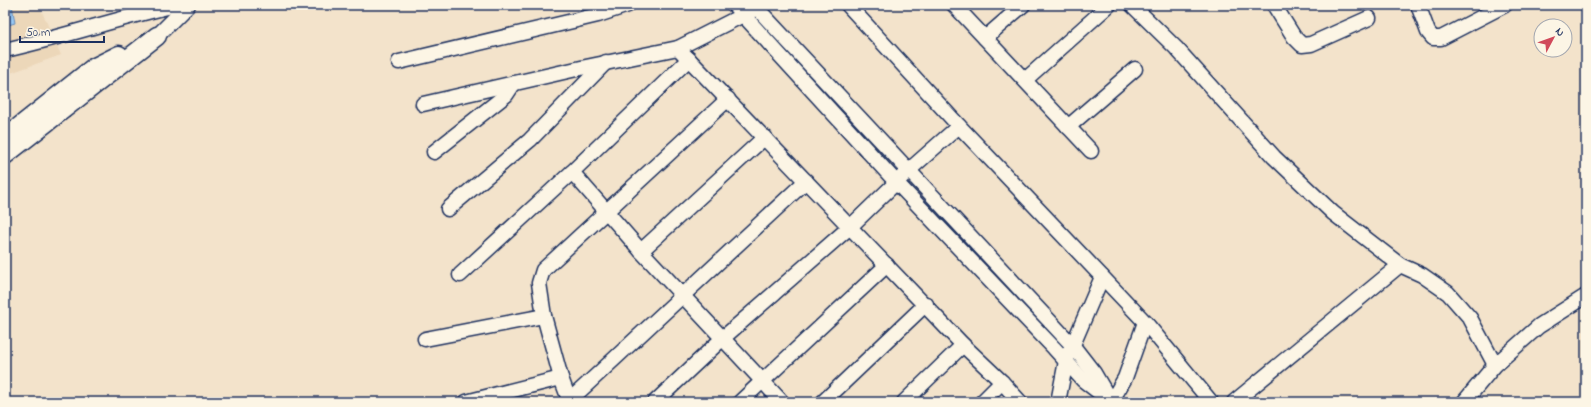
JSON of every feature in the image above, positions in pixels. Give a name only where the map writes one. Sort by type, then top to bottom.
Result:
[{"type":"main road","points":[[5,138],[93,68],[156,36]]},
{"type":"main road","points":[[5,155],[156,36]]},
{"type":"street","points":[[5,50],[37,43],[132,15],[176,5]]},
{"type":"street","points":[[156,36],[188,5]]},
{"type":"street","points":[[399,62],[598,15],[628,5]]},
{"type":"street","points":[[848,5],[959,126],[1145,322],[1211,402]]},
{"type":"street","points":[[954,5],[1091,151]]},
{"type":"street","points":[[985,38],[1023,5]]},
{"type":"street","points":[[1025,80],[1109,5]]},
{"type":"street","points":[[1132,5],[1176,48],[1274,158],[1333,213],[1400,265],[1422,275],[1448,293],[1470,318],[1495,365]]},
{"type":"street","points":[[1274,5],[1294,37],[1302,45],[1311,44],[1369,18]]},
{"type":"street","points":[[1418,5],[1428,32],[1433,38],[1441,38],[1505,5]]},
{"type":"street","points":[[423,104],[606,62],[678,48],[739,10],[759,6],[908,171],[1072,346],[1094,373],[1111,402]]},
{"type":"street","points":[[739,10],[896,182],[1083,380],[1111,402]]},
{"type":"street","points":[[678,48],[728,98],[886,265],[926,304],[1020,402]]},
{"type":"street","points":[[460,275],[572,172],[689,59]]},
{"type":"street","points":[[448,209],[530,140],[606,62]]},
{"type":"street","points":[[1068,127],[1135,69]]},
{"type":"street","points":[[434,152],[506,95],[514,83]]},
{"type":"street","points":[[728,98],[543,270],[539,282],[544,316],[560,378],[570,401],[806,181]]},
{"type":"street","points":[[655,402],[723,338],[850,226],[896,182],[959,126]]},
{"type":"street","points":[[641,251],[765,138]]},
{"type":"street","points":[[572,172],[641,251],[782,402]]},
{"type":"street","points":[[740,402],[886,265]]},
{"type":"street","points":[[1235,402],[1400,265]]},
{"type":"street","points":[[1056,402],[1059,397],[1066,361],[1102,277]]},
{"type":"street","points":[[1464,402],[1495,365],[1539,326],[1586,296]]},
{"type":"street","points":[[823,402],[926,304]]},
{"type":"street","points":[[425,339],[544,316]]},
{"type":"street","points":[[1111,402],[1125,378],[1145,322]]},
{"type":"street","points":[[904,402],[964,344]]},
{"type":"street","points":[[466,402],[560,378]]},
{"type":"street","points":[[982,402],[1002,382]]},
{"type":"shaded area","points":[[5,5],[39,5],[61,55],[5,75]]},
{"type":"water","points":[[5,5],[12,5],[15,23],[5,26]]}]
